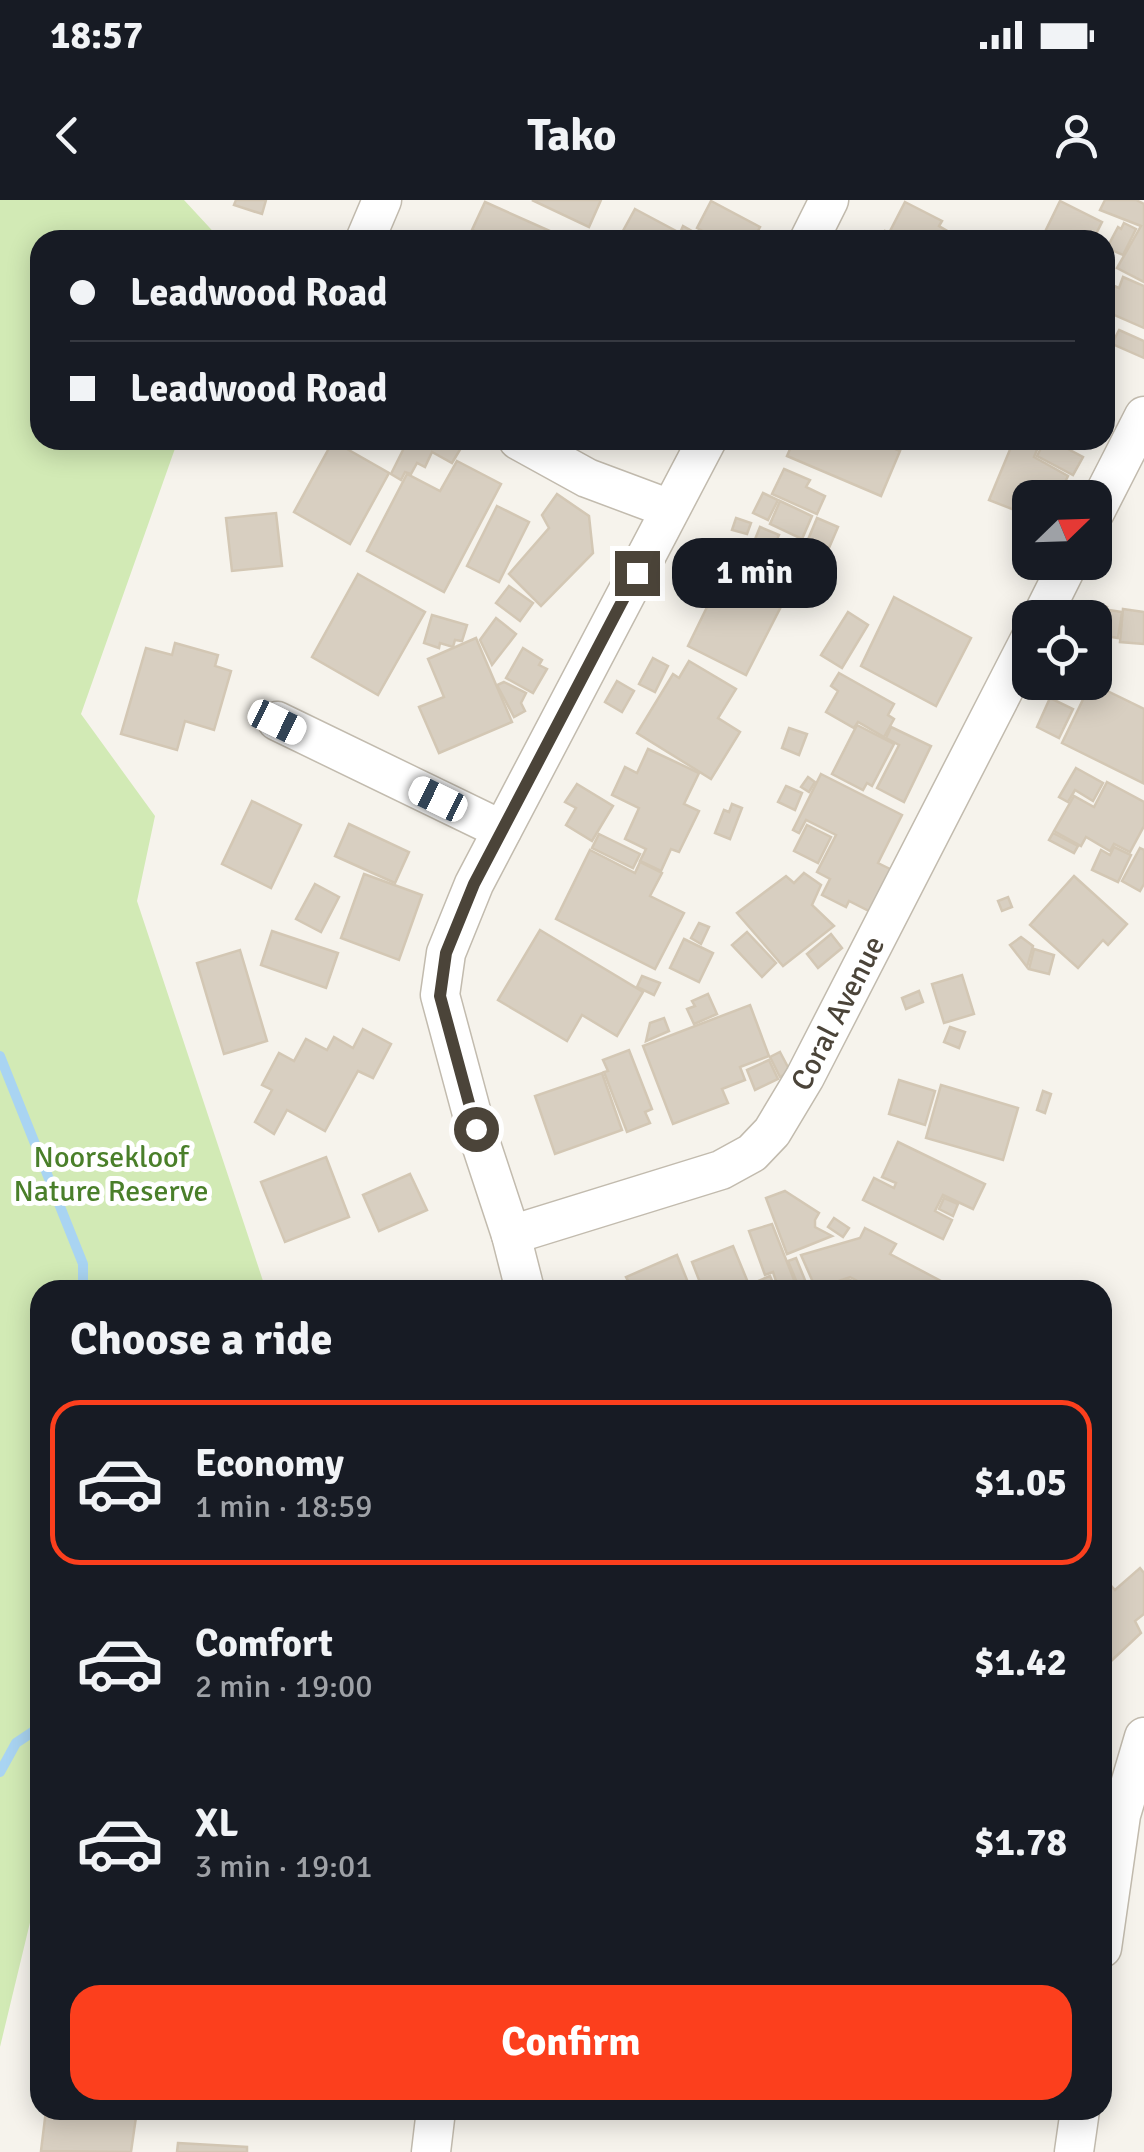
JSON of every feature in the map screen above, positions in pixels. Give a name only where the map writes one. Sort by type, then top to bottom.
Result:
[{"type":"street","points":[[370,230],[382,200]]},
{"type":"street","points":[[814,230],[830,200]]},
{"type":"street","points":[[1111,480],[1144,416]]},
{"type":"street","points":[[536,450],[587,478],[670,508]]},
{"type":"street","points":[[522,1280],[440,996],[446,953],[474,884],[702,450]]},
{"type":"street","name":"Coral Avenue","points":[[511,1235],[721,1170],[752,1154],[772,1132],[805,1077],[1012,674]]},
{"type":"street","points":[[277,722],[502,830]]},
{"type":"street","points":[[1112,1878],[1121,1815],[1144,1737]]},
{"type":"street","points":[[431,2152],[435,2120]]},
{"type":"street","points":[[1074,2152],[1079,2120]]},
{"type":"green space","name":"Noorsekloof Nature Reserve","points":[[0,200],[184,200],[212,230],[30,230],[30,450],[174,450],[81,714],[155,816],[137,901],[263,1280],[30,1280],[30,1922],[0,2047]]},
{"type":"building","points":[[236,200],[266,200],[262,214],[234,205]]},
{"type":"building","points":[[532,200],[601,200],[589,227]]},
{"type":"building","points":[[1105,200],[1136,200],[1144,204],[1144,282],[1117,268],[1141,226],[1100,210]]},
{"type":"building","points":[[711,201],[760,227],[758,230],[697,228]]},
{"type":"building","points":[[1060,201],[1102,222],[1098,230],[1046,230]]},
{"type":"building","points":[[485,202],[548,230],[472,230]]},
{"type":"building","points":[[905,202],[942,221],[939,226],[946,230],[891,230]]},
{"type":"building","points":[[635,209],[674,230],[623,230]]},
{"type":"building","points":[[1124,223],[1136,229],[1123,255],[1115,252],[1115,233],[1118,227],[1121,229]]},
{"type":"building","points":[[1123,277],[1144,286],[1144,328],[1115,315],[1115,286],[1119,288]]},
{"type":"building","points":[[1119,330],[1144,341],[1144,358],[1115,345]]},
{"type":"building","points":[[328,450],[349,450],[389,473],[350,544],[294,512]]},
{"type":"building","points":[[403,450],[460,450],[452,463],[432,452],[425,467],[417,463],[411,474],[405,472],[401,480],[391,474]]},
{"type":"building","points":[[790,450],[900,451],[881,496],[787,456]]},
{"type":"building","points":[[1010,450],[1037,450],[1034,457],[1068,476],[1066,480],[1012,480],[1012,509],[989,500]]},
{"type":"building","points":[[1040,450],[1070,450],[1083,457],[1073,475],[1037,456]]},
{"type":"building","points":[[457,461],[501,484],[444,592],[367,551],[407,474],[440,491]]},
{"type":"building","points":[[784,469],[810,480],[806,487],[825,496],[817,514],[772,494]]},
{"type":"building","points":[[763,493],[778,500],[768,520],[753,513]]},
{"type":"building","points":[[557,494],[589,516],[593,553],[541,606],[509,574],[549,528],[542,515]]},
{"type":"building","points":[[780,501],[812,516],[802,539],[770,524]]},
{"type":"building","points":[[497,506],[529,522],[499,582],[467,566]]},
{"type":"building","points":[[276,513],[282,566],[232,571],[226,518]]},
{"type":"building","points":[[736,518],[751,523],[747,534],[732,530]]},
{"type":"building","points":[[817,518],[838,527],[823,562],[802,554]]},
{"type":"building","points":[[760,527],[779,535],[764,560],[749,554]]},
{"type":"building","points":[[738,560],[791,587],[746,675],[688,646],[707,607],[700,604],[718,569],[730,575]]},
{"type":"building","points":[[358,574],[425,612],[378,695],[312,657]]},
{"type":"building","points":[[509,586],[533,603],[520,621],[496,603]]},
{"type":"building","points":[[894,597],[971,638],[936,706],[861,666]]},
{"type":"building","points":[[1123,609],[1144,612],[1144,644],[1120,642]]},
{"type":"building","points":[[1112,610],[1122,612],[1118,638],[1112,637]]},
{"type":"building","points":[[848,612],[868,625],[842,668],[821,655]]},
{"type":"building","points":[[432,615],[467,625],[462,641],[455,640],[453,647],[440,643],[439,648],[424,643]]},
{"type":"building","points":[[496,618],[516,634],[492,665],[480,640]]},
{"type":"building","points":[[476,638],[512,722],[439,753],[419,707],[444,697],[428,659]]},
{"type":"building","points":[[175,643],[218,655],[215,666],[231,671],[214,730],[185,721],[177,750],[121,734],[146,648],[172,655]]},
{"type":"building","points":[[523,648],[542,660],[539,665],[547,669],[533,693],[506,678]]},
{"type":"building","points":[[653,658],[668,666],[655,692],[639,684]]},
{"type":"building","points":[[689,661],[736,689],[718,718],[740,732],[711,779],[637,733],[673,674],[679,678]]},
{"type":"building","points":[[839,673],[894,704],[888,715],[894,719],[884,737],[858,722],[854,728],[826,712],[838,691],[831,686]]},
{"type":"building","points":[[617,681],[634,691],[622,712],[605,702]]},
{"type":"building","points":[[504,682],[526,693],[521,703],[525,711],[514,717],[497,685]]},
{"type":"building","points":[[1112,693],[1144,709],[1143,783],[1062,743],[1083,700],[1112,700]]},
{"type":"building","points":[[1049,700],[1073,709],[1059,738],[1037,727]]},
{"type":"building","points":[[857,725],[894,744],[872,786],[867,783],[863,790],[832,774]]},
{"type":"building","points":[[891,727],[931,746],[904,802],[877,788],[899,745],[886,738]]},
{"type":"building","points":[[789,728],[807,734],[799,755],[782,748]]},
{"type":"building","points":[[648,749],[699,773],[684,804],[699,811],[679,852],[671,849],[661,871],[640,861],[646,849],[625,839],[639,808],[612,795],[625,767],[637,773]]},
{"type":"building","points":[[1076,768],[1103,783],[1093,801],[1075,790],[1068,802],[1059,797]]},
{"type":"building","points":[[821,774],[902,815],[878,863],[892,870],[871,912],[849,901],[846,907],[822,895],[830,879],[817,872],[836,835],[806,820],[799,833],[793,830]]},
{"type":"building","points":[[808,777],[815,782],[809,792],[801,787]]},
{"type":"building","points":[[1107,782],[1144,802],[1144,826],[1130,852],[1114,844],[1110,851],[1086,837],[1081,846],[1054,831],[1074,796],[1094,807]]},
{"type":"building","points":[[577,784],[613,806],[592,841],[566,825],[576,808],[565,802]]},
{"type":"building","points":[[786,786],[802,793],[795,810],[778,802]]},
{"type":"building","points":[[252,801],[301,825],[271,888],[222,864]]},
{"type":"building","points":[[732,804],[742,808],[730,839],[715,833],[724,810],[729,812]]},
{"type":"building","points":[[349,824],[409,852],[395,883],[335,856]]},
{"type":"building","points":[[807,825],[831,837],[818,863],[794,851]]},
{"type":"building","points":[[1053,833],[1078,846],[1074,853],[1049,840]]},
{"type":"building","points":[[599,834],[640,854],[633,868],[592,848]]},
{"type":"building","points":[[1114,847],[1131,855],[1118,882],[1092,870],[1101,850],[1110,855]]},
{"type":"building","points":[[1140,848],[1144,850],[1144,884],[1140,891],[1122,881]]},
{"type":"building","points":[[590,850],[635,873],[640,862],[662,873],[650,896],[684,913],[655,969],[556,919]]},
{"type":"building","points":[[804,873],[821,885],[812,905],[834,926],[783,966],[737,913],[786,876],[794,883]]},
{"type":"building","points":[[364,874],[422,895],[399,960],[341,938]]},
{"type":"building","points":[[1074,876],[1127,924],[1108,945],[1103,940],[1078,968],[1030,925]]},
{"type":"building","points":[[315,884],[339,897],[321,932],[296,919]]},
{"type":"building","points":[[1008,897],[1012,907],[1002,911],[998,901]]},
{"type":"building","points":[[699,923],[709,927],[701,944],[691,938]]},
{"type":"building","points":[[540,930],[643,992],[617,1036],[582,1015],[567,1041],[498,1000]]},
{"type":"building","points":[[272,931],[338,953],[326,988],[261,965]]},
{"type":"building","points":[[747,932],[776,963],[762,977],[732,945]]},
{"type":"building","points":[[831,934],[842,948],[818,968],[807,954]]},
{"type":"building","points":[[1021,937],[1033,946],[1027,967],[1010,945]]},
{"type":"building","points":[[684,939],[713,953],[699,982],[670,968]]},
{"type":"building","points":[[1034,949],[1054,955],[1049,974],[1029,969]]},
{"type":"building","points":[[240,950],[267,1041],[224,1054],[197,963]]},
{"type":"building","points":[[962,975],[974,1014],[944,1023],[932,984]]},
{"type":"building","points":[[642,976],[660,983],[654,995],[637,987]]},
{"type":"building","points":[[919,991],[923,1002],[906,1009],[902,998]]},
{"type":"building","points":[[708,994],[717,1014],[694,1024],[687,1009],[695,1006],[692,1001]]},
{"type":"building","points":[[750,1005],[769,1056],[740,1067],[745,1080],[722,1089],[728,1103],[673,1124],[643,1046]]},
{"type":"building","points":[[664,1018],[669,1031],[646,1041],[650,1023]]},
{"type":"building","points":[[950,1027],[965,1032],[959,1048],[944,1042]]},
{"type":"building","points":[[363,1029],[391,1044],[373,1078],[358,1071],[325,1131],[287,1110],[274,1134],[255,1122],[272,1090],[262,1085],[279,1053],[294,1061],[306,1039],[327,1050],[334,1037],[353,1048]]},
{"type":"building","points":[[629,1050],[652,1109],[645,1112],[650,1123],[627,1132],[603,1060]]},
{"type":"building","points":[[780,1052],[790,1071],[780,1077],[770,1057]]},
{"type":"building","points":[[769,1060],[778,1079],[755,1090],[747,1070]]},
{"type":"building","points":[[602,1073],[622,1130],[555,1154],[535,1096]]},
{"type":"building","points":[[899,1080],[935,1091],[925,1125],[889,1114]]},
{"type":"building","points":[[941,1085],[1018,1108],[1003,1160],[926,1138]]},
{"type":"building","points":[[1043,1091],[1051,1094],[1045,1113],[1037,1110]]},
{"type":"building","points":[[898,1142],[985,1184],[973,1209],[943,1195],[935,1211],[952,1220],[943,1239],[863,1200],[874,1178],[894,1188],[896,1183],[882,1177]]},
{"type":"building","points":[[326,1157],[349,1217],[285,1242],[261,1182]]},
{"type":"building","points":[[410,1174],[427,1210],[379,1231],[363,1195]]},
{"type":"building","points":[[785,1191],[819,1213],[815,1227],[832,1236],[787,1254],[766,1198]]},
{"type":"building","points":[[944,1198],[958,1204],[953,1216],[939,1209]]},
{"type":"building","points":[[834,1218],[849,1228],[843,1237],[828,1227]]},
{"type":"building","points":[[772,1224],[794,1280],[776,1280],[773,1272],[765,1275],[749,1231]]},
{"type":"building","points":[[865,1228],[896,1244],[890,1254],[939,1280],[812,1280],[801,1255],[860,1238]]},
{"type":"building","points":[[733,1246],[747,1280],[699,1280],[692,1262]]},
{"type":"building","points":[[677,1255],[687,1280],[628,1280],[626,1277]]},
{"type":"building","points":[[796,1258],[805,1280],[796,1280],[788,1261]]},
{"type":"building","points":[[1140,1568],[1144,1573],[1144,1614],[1135,1621],[1141,1633],[1112,1660],[1112,1587],[1115,1590]]},
{"type":"building","points":[[45,2120],[136,2120],[131,2152],[41,2151]]},
{"type":"building","points":[[178,2143],[247,2147],[247,2152],[177,2152]]},
{"type":"waterway","points":[[0,1056],[83,1264],[83,1280]]},
{"type":"waterway","points":[[0,1772],[16,1743],[30,1734]]},
{"type":"route","points":[[476,1129],[440,996],[446,953],[474,884],[637,573]]}]
